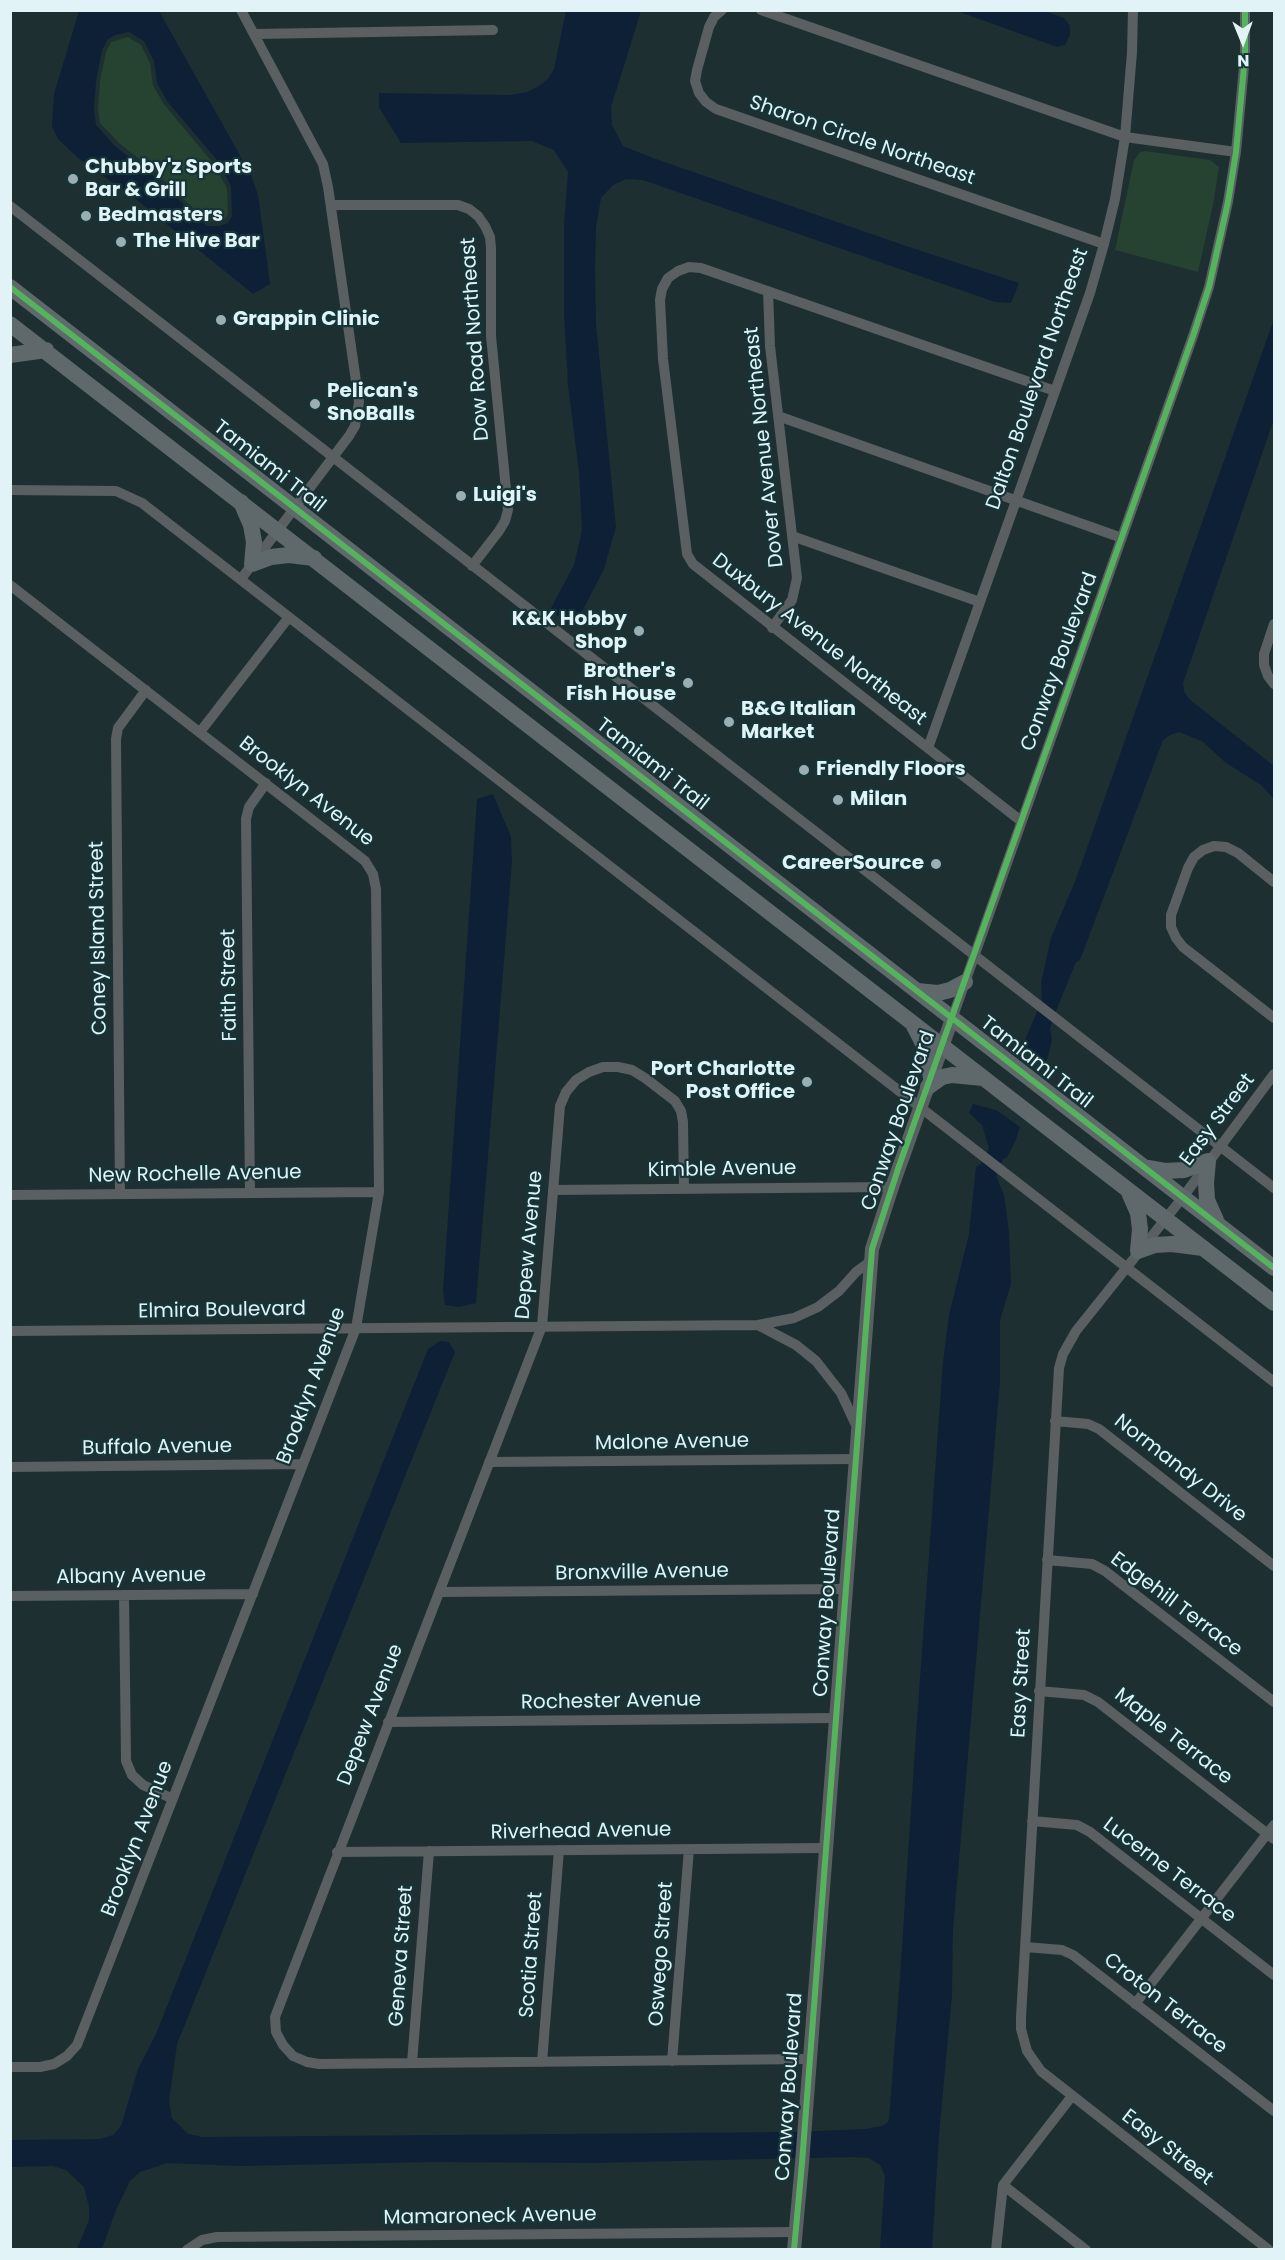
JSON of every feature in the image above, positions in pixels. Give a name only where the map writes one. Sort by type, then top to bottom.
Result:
[{"type":"main road","name":"Tamiami Trail","points":[[10,287],[1275,1268]]},
{"type":"main road","points":[[10,324],[1275,1303]]},
{"type":"main road","points":[[10,356],[46,350]]},
{"type":"main road","points":[[241,501],[251,525],[254,542],[252,564],[272,557],[289,555],[315,559]]},
{"type":"main road","points":[[917,991],[938,993],[965,982]]},
{"type":"main road","points":[[912,1022],[926,1049],[929,1082],[952,1075],[986,1079]]},
{"type":"main road","points":[[1144,1167],[1165,1171],[1184,1170],[1208,1161],[1207,1200],[1218,1224]]},
{"type":"main road","points":[[1128,1189],[1138,1213],[1140,1229],[1138,1251],[1155,1245],[1172,1244],[1204,1248]]},
{"type":"street","points":[[241,10],[318,153],[326,175],[359,402],[355,426],[241,579]]},
{"type":"street","name":"Sharon Circle Northeast","points":[[722,10],[714,17],[709,27],[695,81],[699,93],[716,109],[1104,244]]},
{"type":"street","points":[[761,10],[1125,137],[1236,152]]},
{"type":"street","name":"Dalton Boulevard Northeast","points":[[928,748],[1090,293],[1104,244],[1115,199],[1125,137],[1133,10]]},
{"type":"street","name":"Conway Boulevard","points":[[794,2250],[872,1249],[1209,286],[1226,213],[1236,152],[1245,56],[1245,10]]},
{"type":"street","points":[[254,34],[492,30]]},
{"type":"street","name":"Dow Road Northeast","points":[[331,205],[458,205],[478,216],[490,237],[491,336],[508,510],[499,531],[472,566]]},
{"type":"street","points":[[10,207],[1275,1188]]},
{"type":"street","name":"Duxbury Avenue Northeast","points":[[1021,821],[701,572],[687,554],[663,359],[660,300],[662,288],[668,278],[678,271],[689,267],[701,268],[1055,391]]},
{"type":"street","name":"Dover Avenue Northeast","points":[[768,291],[770,346],[797,578],[795,590],[786,611],[772,628]]},
{"type":"street","points":[[778,416],[1122,538]]},
{"type":"street","points":[[10,490],[116,491],[142,503],[1275,1382]]},
{"type":"street","points":[[792,536],[980,602]]},
{"type":"street","name":"Brooklyn Avenue","points":[[10,2067],[40,2067],[54,2064],[67,2056],[77,2045],[356,1328],[379,1192],[376,889],[373,874],[365,861],[11,587]]},
{"type":"street","points":[[200,732],[289,617]]},
{"type":"street","points":[[1275,624],[1264,654],[1264,665],[1268,676],[1275,684]]},
{"type":"street","name":"Coney Island Street","points":[[120,1194],[116,739],[118,728],[146,690]]},
{"type":"street","name":"Faith Street","points":[[250,1193],[246,819],[249,807],[266,783]]},
{"type":"street","points":[[1275,882],[1238,853],[1226,847],[1214,846],[1203,850],[1194,858],[1188,868],[1171,915],[1171,927],[1183,947],[1275,1018]]},
{"type":"street","name":"Depew Avenue","points":[[684,1189],[683,1122],[681,1111],[675,1101],[632,1070],[618,1067],[603,1067],[576,1080],[566,1092],[560,1106],[542,1326],[337,1852],[275,2017],[276,2032],[283,2045],[293,2056],[307,2062],[809,2060]]},
{"type":"street","name":"Easy Street","points":[[1269,2250],[1041,2071],[1033,2062],[1023,2040],[1021,2017],[1057,1382],[1063,1354],[1076,1331],[1183,1197],[1275,1074]]},
{"type":"street","name":"Kimble Avenue","points":[[553,1190],[892,1187]]},
{"type":"street","name":"New Rochelle Avenue","points":[[10,1195],[379,1192]]},
{"type":"street","name":"Elmira Boulevard","points":[[10,1331],[758,1325],[794,1318],[818,1307],[871,1261]]},
{"type":"street","name":"Elmira Boulevard","points":[[758,1325],[796,1345],[816,1361],[841,1393],[858,1428]]},
{"type":"street","name":"Normandy Drive","points":[[1055,1421],[1088,1424],[1099,1429],[1275,1566]]},
{"type":"street","name":"Malone Avenue","points":[[489,1462],[855,1459]]},
{"type":"street","name":"Buffalo Avenue","points":[[10,1467],[303,1464]]},
{"type":"street","name":"Edgehill Terrace","points":[[1047,1560],[1092,1564],[1105,1571],[1275,1702]]},
{"type":"street","name":"Bronxville Avenue","points":[[439,1592],[845,1589]]},
{"type":"street","name":"Albany Avenue","points":[[10,1596],[253,1594]]},
{"type":"street","points":[[124,1595],[126,1761],[132,1775],[143,1785],[173,1799]]},
{"type":"street","name":"Maple Terrace","points":[[1039,1691],[1084,1695],[1098,1702],[1272,1832]]},
{"type":"street","name":"Rochester Avenue","points":[[388,1722],[835,1718]]},
{"type":"street","name":"Lucerne Terrace","points":[[1032,1821],[1077,1825],[1090,1832],[1275,1974]]},
{"type":"street","points":[[1135,2004],[1272,1832]]},
{"type":"street","name":"Riverhead Avenue","points":[[337,1852],[825,1848]]},
{"type":"street","name":"Oswego Street","points":[[672,2061],[688,1849]]},
{"type":"street","name":"Scotia Street","points":[[542,2062],[559,1850]]},
{"type":"street","name":"Geneva Street","points":[[412,2063],[429,1851]]},
{"type":"street","name":"Croton Terrace","points":[[1025,1947],[1062,1950],[1073,1955],[1275,2111]]},
{"type":"street","points":[[996,2250],[1003,2185],[1072,2096]]},
{"type":"street","points":[[1003,2185],[1086,2250]]},
{"type":"street","name":"Mamaroneck Avenue","points":[[187,2249],[202,2240],[217,2237],[795,2232]]},
{"type":"green space","points":[[128,37],[141,45],[150,63],[153,85],[163,103],[213,163],[227,188],[228,214],[225,219],[208,222],[148,166],[119,143],[100,123],[98,109],[100,81],[106,52],[111,42]]},
{"type":"green space","points":[[1140,152],[1210,160],[1219,167],[1198,272],[1115,250],[1134,160]]},
{"type":"water","points":[[79,11],[159,11],[251,175],[258,195],[270,284],[253,294],[137,200],[77,157],[58,139],[52,126],[54,94]],"holes":[[[129,32],[144,41],[154,61],[157,83],[167,101],[217,160],[231,186],[232,216],[228,223],[220,226],[207,226],[145,169],[116,147],[96,125],[94,110],[96,81],[102,50],[108,39]]]},
{"type":"water","points":[[566,11],[641,11],[611,107],[612,125],[623,146],[906,246],[1019,283],[1011,303],[995,302],[643,180],[626,179],[613,185],[601,198],[596,227],[595,268],[596,324],[616,527],[604,569],[574,627],[550,610],[574,565],[582,530],[579,472],[568,385],[564,313],[564,225],[568,172],[554,150],[532,141],[401,143],[379,107],[379,93],[510,95],[527,92],[539,86],[548,79],[554,69]]},
{"type":"water","points":[[957,11],[1044,11],[1064,18],[1070,26],[1070,35],[1065,45],[1057,47]]},
{"type":"water","points":[[1274,319],[1274,419],[1183,683],[1184,691],[1189,699],[1274,766],[1274,799],[1261,785],[1226,763],[1202,741],[1179,732],[1163,740],[1080,960],[1076,962],[1056,1011],[1050,1029],[1052,1040],[1044,1064],[1022,1047],[1042,1000],[1041,983],[1051,938],[1076,879]]},
{"type":"water","points":[[493,794],[511,837],[512,862],[476,1303],[459,1307],[445,1305],[443,1290],[477,799]]},
{"type":"water","points":[[973,1104],[996,1110],[1020,1127],[1015,1142],[1007,1157],[1003,1159],[996,1176],[1004,1195],[1009,1232],[1011,1284],[1000,1320],[1000,1381],[953,1930],[952,1995],[939,2135],[932,2249],[880,2249],[885,2176],[880,2165],[869,2158],[851,2157],[594,2163],[431,2162],[241,2166],[167,2163],[140,2172],[130,2181],[116,2210],[102,2249],[77,2249],[89,2220],[89,2207],[84,2187],[66,2170],[53,2166],[11,2167],[10,2140],[100,2139],[113,2135],[121,2126],[138,2069],[156,2034],[428,1349],[440,1341],[449,1342],[455,1352],[177,2044],[169,2101],[172,2118],[188,2134],[203,2137],[793,2132],[865,2129],[887,2123],[900,1977],[943,1362],[949,1315],[969,1234],[976,1167],[981,1164],[989,1148],[982,1125],[969,1113]]},
{"type":"cycle path","points":[[794,2250],[872,1249],[899,1166],[1209,287],[1228,202],[1236,152],[1245,56],[1245,10]]},
{"type":"cycle path","points":[[10,287],[1274,1268]]},
{"type":"place","name":"Chubby'z Sports Bar & Grill","points":[[73,179]]},
{"type":"place","name":"Bedmasters","points":[[86,216]]},
{"type":"place","name":"The Hive Bar","points":[[121,242]]},
{"type":"place","name":"Grappin Clinic","points":[[221,320]]},
{"type":"place","name":"Pelican's SnoBalls","points":[[315,404]]},
{"type":"place","name":"Luigi's","points":[[461,496]]},
{"type":"place","name":"K&K Hobby Shop","points":[[639,631]]},
{"type":"place","name":"Brother's Fish House","points":[[688,683]]},
{"type":"place","name":"B&G Italian Market","points":[[729,722]]},
{"type":"place","name":"Friendly Floors","points":[[804,770]]},
{"type":"place","name":"Milan","points":[[838,800]]},
{"type":"place","name":"CareerSource","points":[[936,864]]},
{"type":"place","name":"Port Charlotte Post Office","points":[[807,1082]]}]
